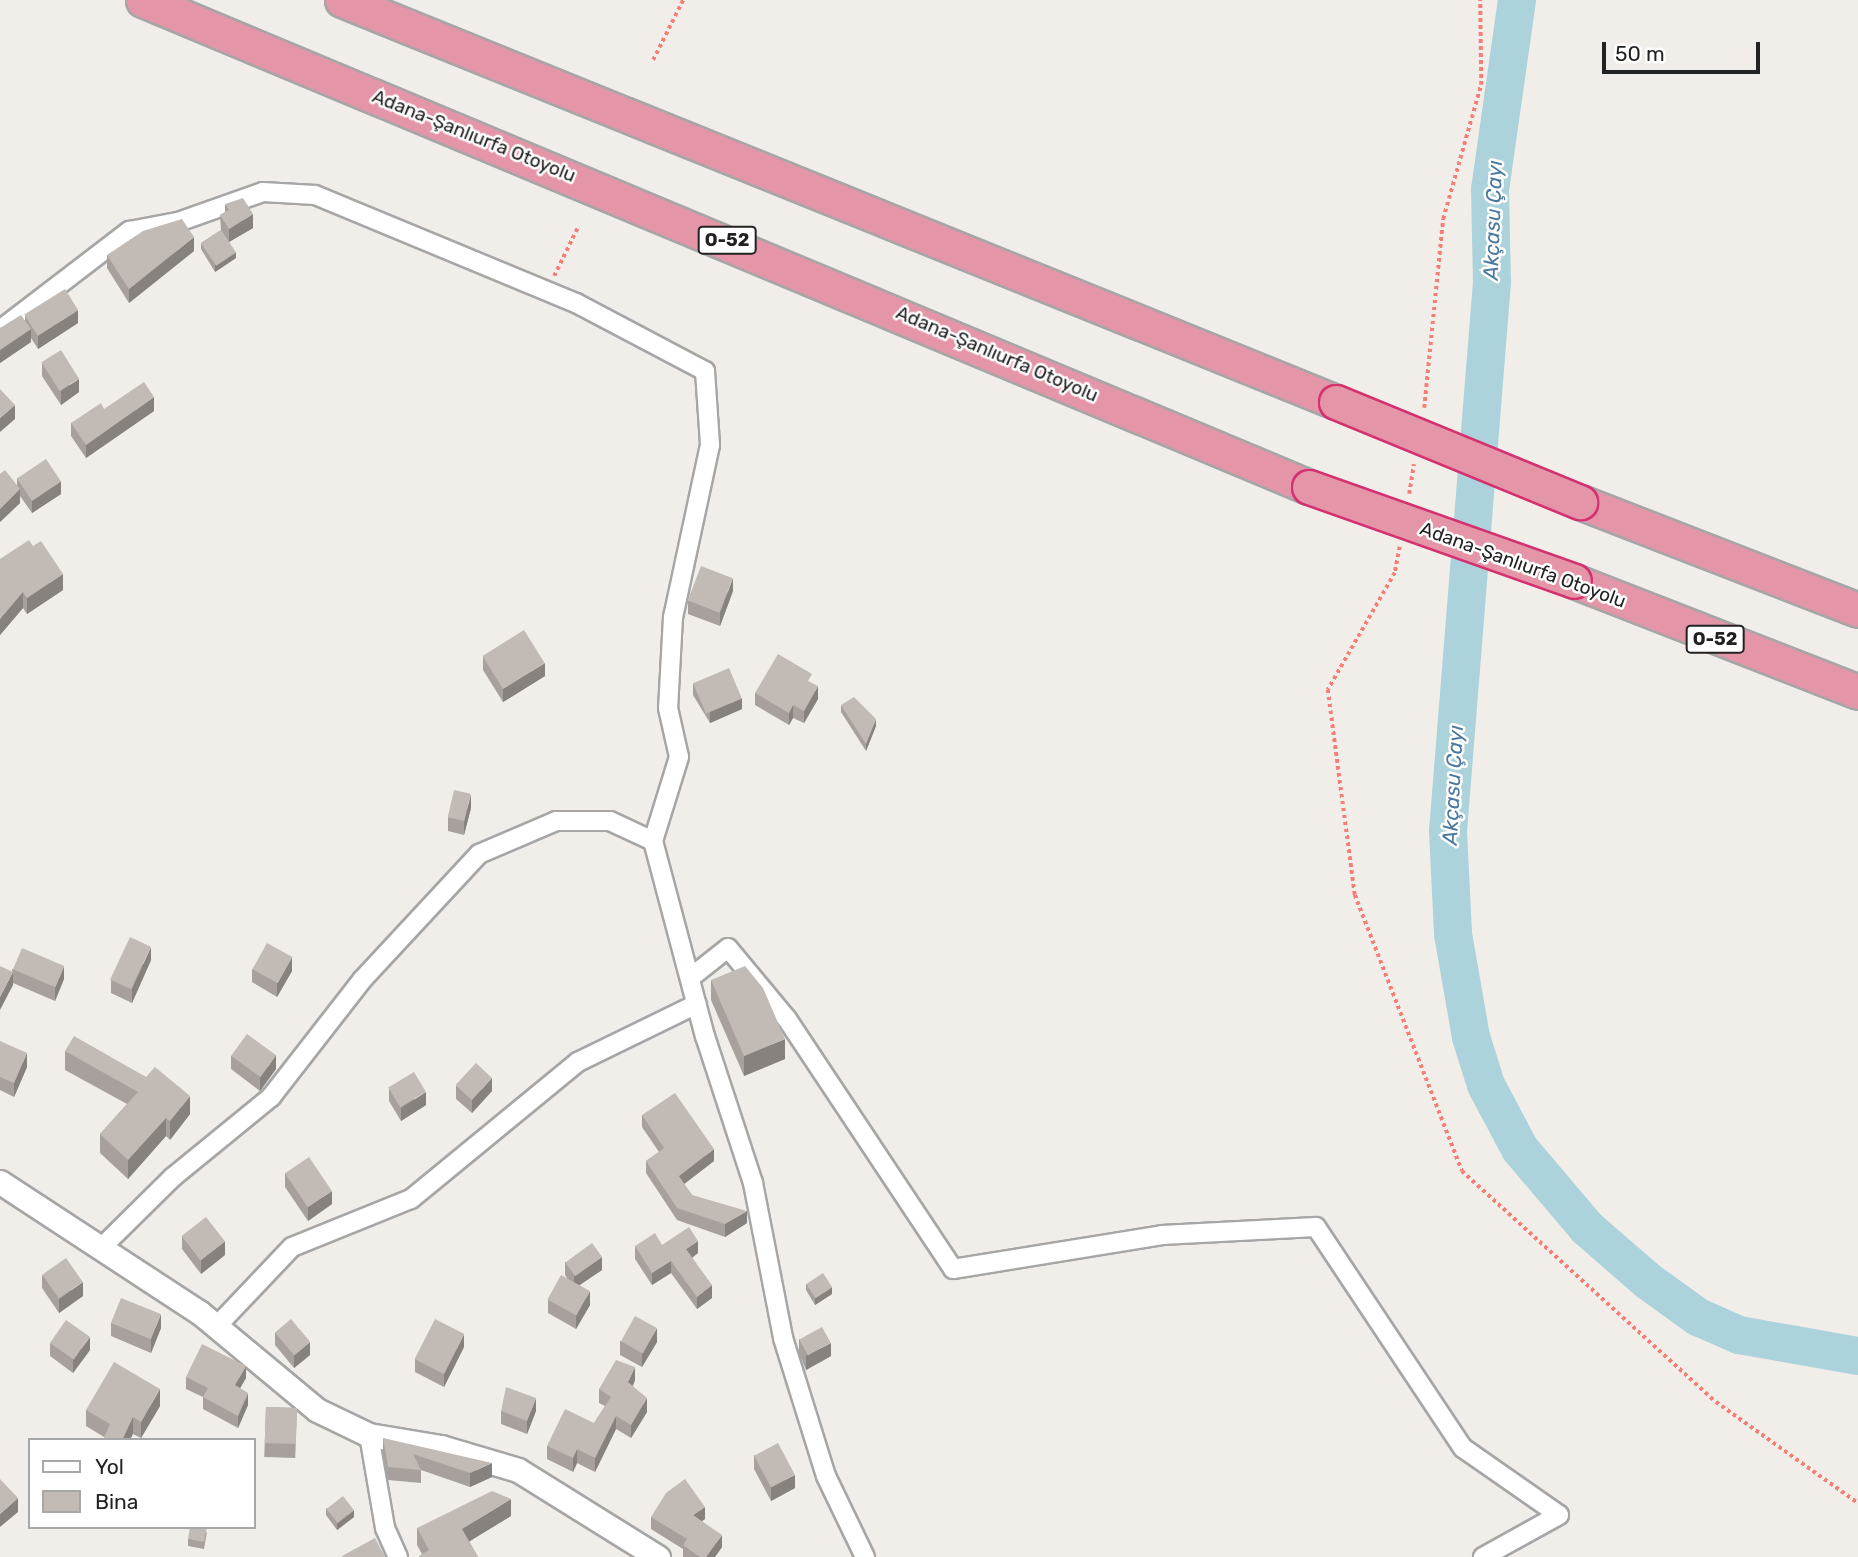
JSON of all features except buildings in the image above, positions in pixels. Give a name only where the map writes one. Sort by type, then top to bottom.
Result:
[{"type":"highway","name":"Adana-Şanlıurfa Otoyolu","points":[[143,0],[1309,487],[1574,581],[1858,692]]},
{"type":"highway","points":[[342,0],[1580,502],[1858,610]]},
{"type":"street","points":[[0,330],[129,231],[178,222],[263,192],[315,195],[547,290],[705,371],[710,386],[710,445],[673,617],[668,708],[679,757],[653,841],[697,1004],[754,1183],[783,1338],[826,1476],[864,1557]]},
{"type":"street","points":[[101,1248],[173,1177],[271,1097],[362,980],[479,854],[556,821],[610,821],[653,841]]},
{"type":"street","points":[[690,978],[728,948],[787,1019],[953,1269],[1162,1235],[1315,1227],[1463,1448],[1559,1515],[1483,1557]]},
{"type":"street","points":[[216,1327],[292,1247],[411,1199],[578,1062],[697,1004]]},
{"type":"street","points":[[0,1182],[216,1327],[317,1410],[369,1435],[441,1447],[518,1470],[658,1557]]},
{"type":"street","points":[[369,1435],[385,1528],[398,1557]]},
{"type":"path","points":[[653,60],[683,0]]},
{"type":"path","points":[[1423,411],[1443,219],[1481,85],[1480,0]]},
{"type":"path","points":[[547,290],[578,227]]},
{"type":"path","points":[[1407,505],[1416,451]]},
{"type":"path","points":[[1402,532],[1395,573],[1328,690],[1355,895],[1462,1171],[1716,1402],[1858,1503]]},
{"type":"waterway","name":"Akçasu Çayı","points":[[1517,0],[1490,189],[1492,282],[1448,831],[1453,934],[1471,1037],[1486,1085],[1520,1149],[1587,1228],[1648,1281],[1698,1317],[1739,1335],[1858,1356]]}]
